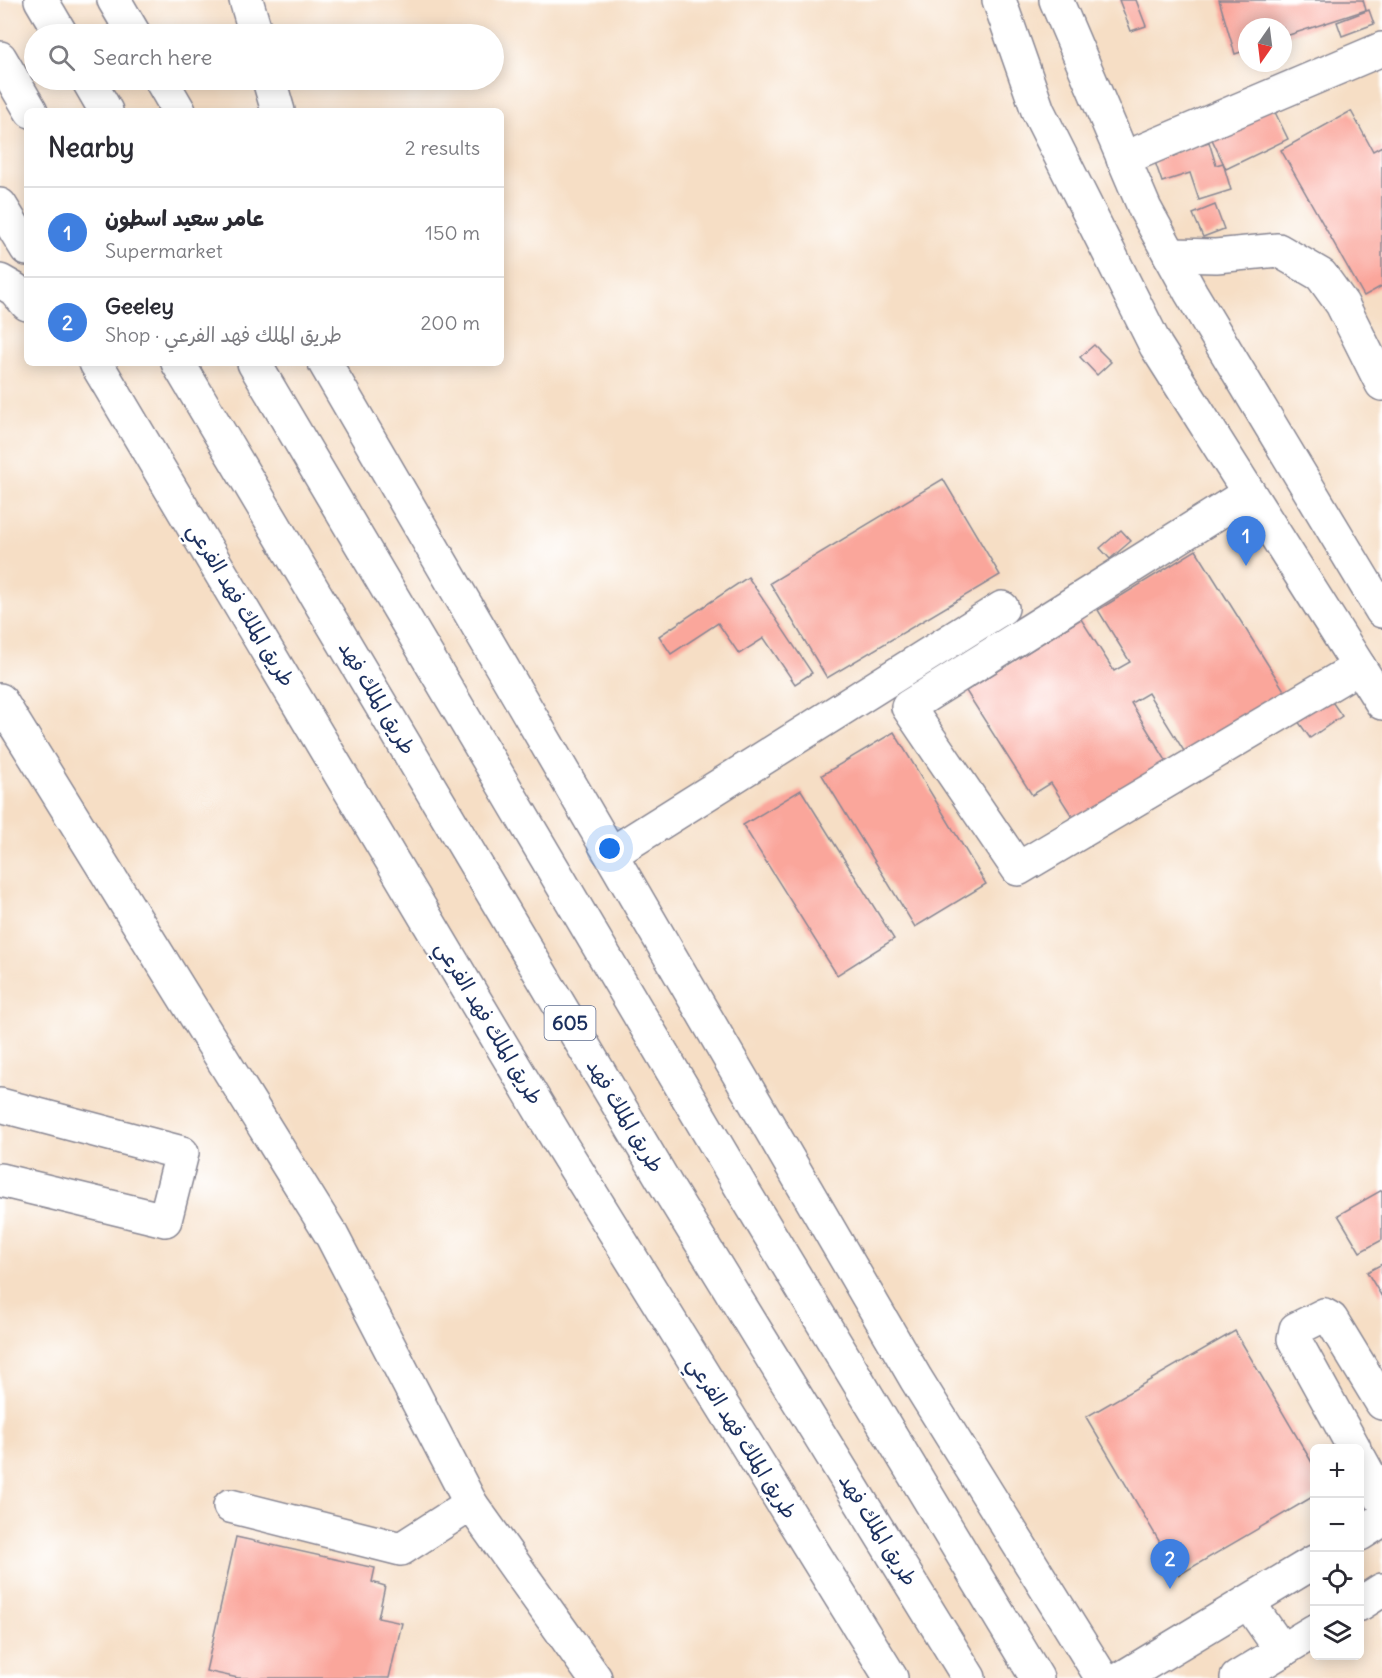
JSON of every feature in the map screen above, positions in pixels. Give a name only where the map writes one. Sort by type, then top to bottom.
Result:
[{"type":"main road","points":[[41,0],[55,24]]},
{"type":"main road","points":[[114,0],[128,24]]},
{"type":"main road","points":[[246,0],[253,24]]},
{"type":"main road","points":[[999,0],[1038,111],[1151,335],[1249,493],[1374,684],[1018,868],[908,707],[1249,493]]},
{"type":"main road","points":[[1056,0],[1123,159],[1170,255],[1382,611]]},
{"type":"main road","points":[[1123,159],[1382,49]]},
{"type":"main road","points":[[0,58],[29,108]]},
{"type":"main road","points":[[93,90],[104,108]]},
{"type":"main road","points":[[167,90],[177,108]]},
{"type":"main road","points":[[272,90],[277,108]]},
{"type":"main road","points":[[0,205],[24,244]]},
{"type":"main road","points":[[1170,255],[1216,256],[1278,250],[1321,275],[1342,304],[1382,384]]},
{"type":"main road","points":[[0,281],[14,289],[24,301]]},
{"type":"main road","points":[[76,366],[164,473]]},
{"type":"main road","name":"طريق الملك فهد الفرعي","points":[[98,366],[164,473],[561,1145],[891,1678]]},
{"type":"main road","name":"طريق الملك فهد","points":[[180,366],[669,1190],[969,1678]]},
{"type":"main road","points":[[256,366],[744,1192],[1037,1678]]},
{"type":"main road","points":[[327,366],[916,1379],[1102,1678]]},
{"type":"main road","points":[[345,366],[359,421]]},
{"type":"main road","points":[[611,854],[1002,608]]},
{"type":"main road","points":[[0,700],[332,1236],[471,1504],[595,1678]]},
{"type":"main road","points":[[0,1105],[182,1153],[165,1220],[0,1180]]},
{"type":"main road","points":[[1336,1416],[1379,1397],[1331,1319],[1324,1315],[1296,1329],[1294,1339],[1351,1444]]},
{"type":"main road","points":[[1364,1468],[1382,1499]]},
{"type":"main road","points":[[230,1506],[401,1549],[471,1504]]},
{"type":"main road","points":[[1364,1531],[1382,1520]]},
{"type":"main road","points":[[1122,1678],[1310,1564]]},
{"type":"main road","points":[[1364,1601],[1382,1590]]},
{"type":"main road","points":[[1248,1602],[1282,1651]]},
{"type":"main road","points":[[1237,1678],[1310,1634]]},
{"type":"building","points":[[1119,0],[1136,0],[1146,26],[1131,31]]},
{"type":"building","points":[[1219,0],[1363,0],[1366,10],[1292,34],[1292,18],[1238,18],[1238,53],[1235,54]]},
{"type":"building","points":[[1369,10],[1374,24],[1342,36],[1337,22]]},
{"type":"building","points":[[1272,106],[1288,139],[1226,169],[1210,135]]},
{"type":"building","points":[[1351,111],[1373,151],[1382,146],[1382,286],[1364,296],[1281,150]]},
{"type":"building","points":[[1209,142],[1216,165],[1223,163],[1231,190],[1199,200],[1190,173],[1162,182],[1154,159]]},
{"type":"building","points":[[1215,205],[1224,229],[1203,237],[1193,214]]},
{"type":"building","points":[[1094,345],[1111,362],[1097,375],[1080,357]]},
{"type":"building","points":[[943,479],[1000,575],[827,678],[770,583]]},
{"type":"building","points":[[1121,530],[1131,541],[1110,559],[1100,548]]},
{"type":"building","points":[[1196,550],[1287,695],[1187,756],[1148,693],[1131,703],[1170,767],[1077,824],[1051,783],[1032,795],[966,691],[1081,619],[1114,671],[1130,662],[1098,610]]},
{"type":"building","points":[[748,577],[812,673],[795,684],[764,638],[739,654],[718,623],[671,654],[659,636]]},
{"type":"building","points":[[1328,696],[1342,716],[1310,738],[1295,717]]},
{"type":"building","points":[[894,732],[986,884],[915,927],[822,775]]},
{"type":"building","points":[[801,790],[894,939],[837,975],[743,825]]},
{"type":"building","points":[[1382,1190],[1382,1240],[1360,1252],[1338,1215]]},
{"type":"building","points":[[1382,1264],[1382,1297],[1367,1272]]},
{"type":"building","points":[[1235,1331],[1310,1459],[1310,1498],[1179,1575],[1086,1417]]},
{"type":"building","points":[[236,1537],[375,1568],[372,1582],[385,1586],[378,1618],[402,1623],[389,1678],[238,1678],[206,1671]]},
{"type":"place","name":"عامر سعيد اسطون","points":[[1246,566]]},
{"type":"place","name":"Geeley","points":[[1170,1589]]}]
